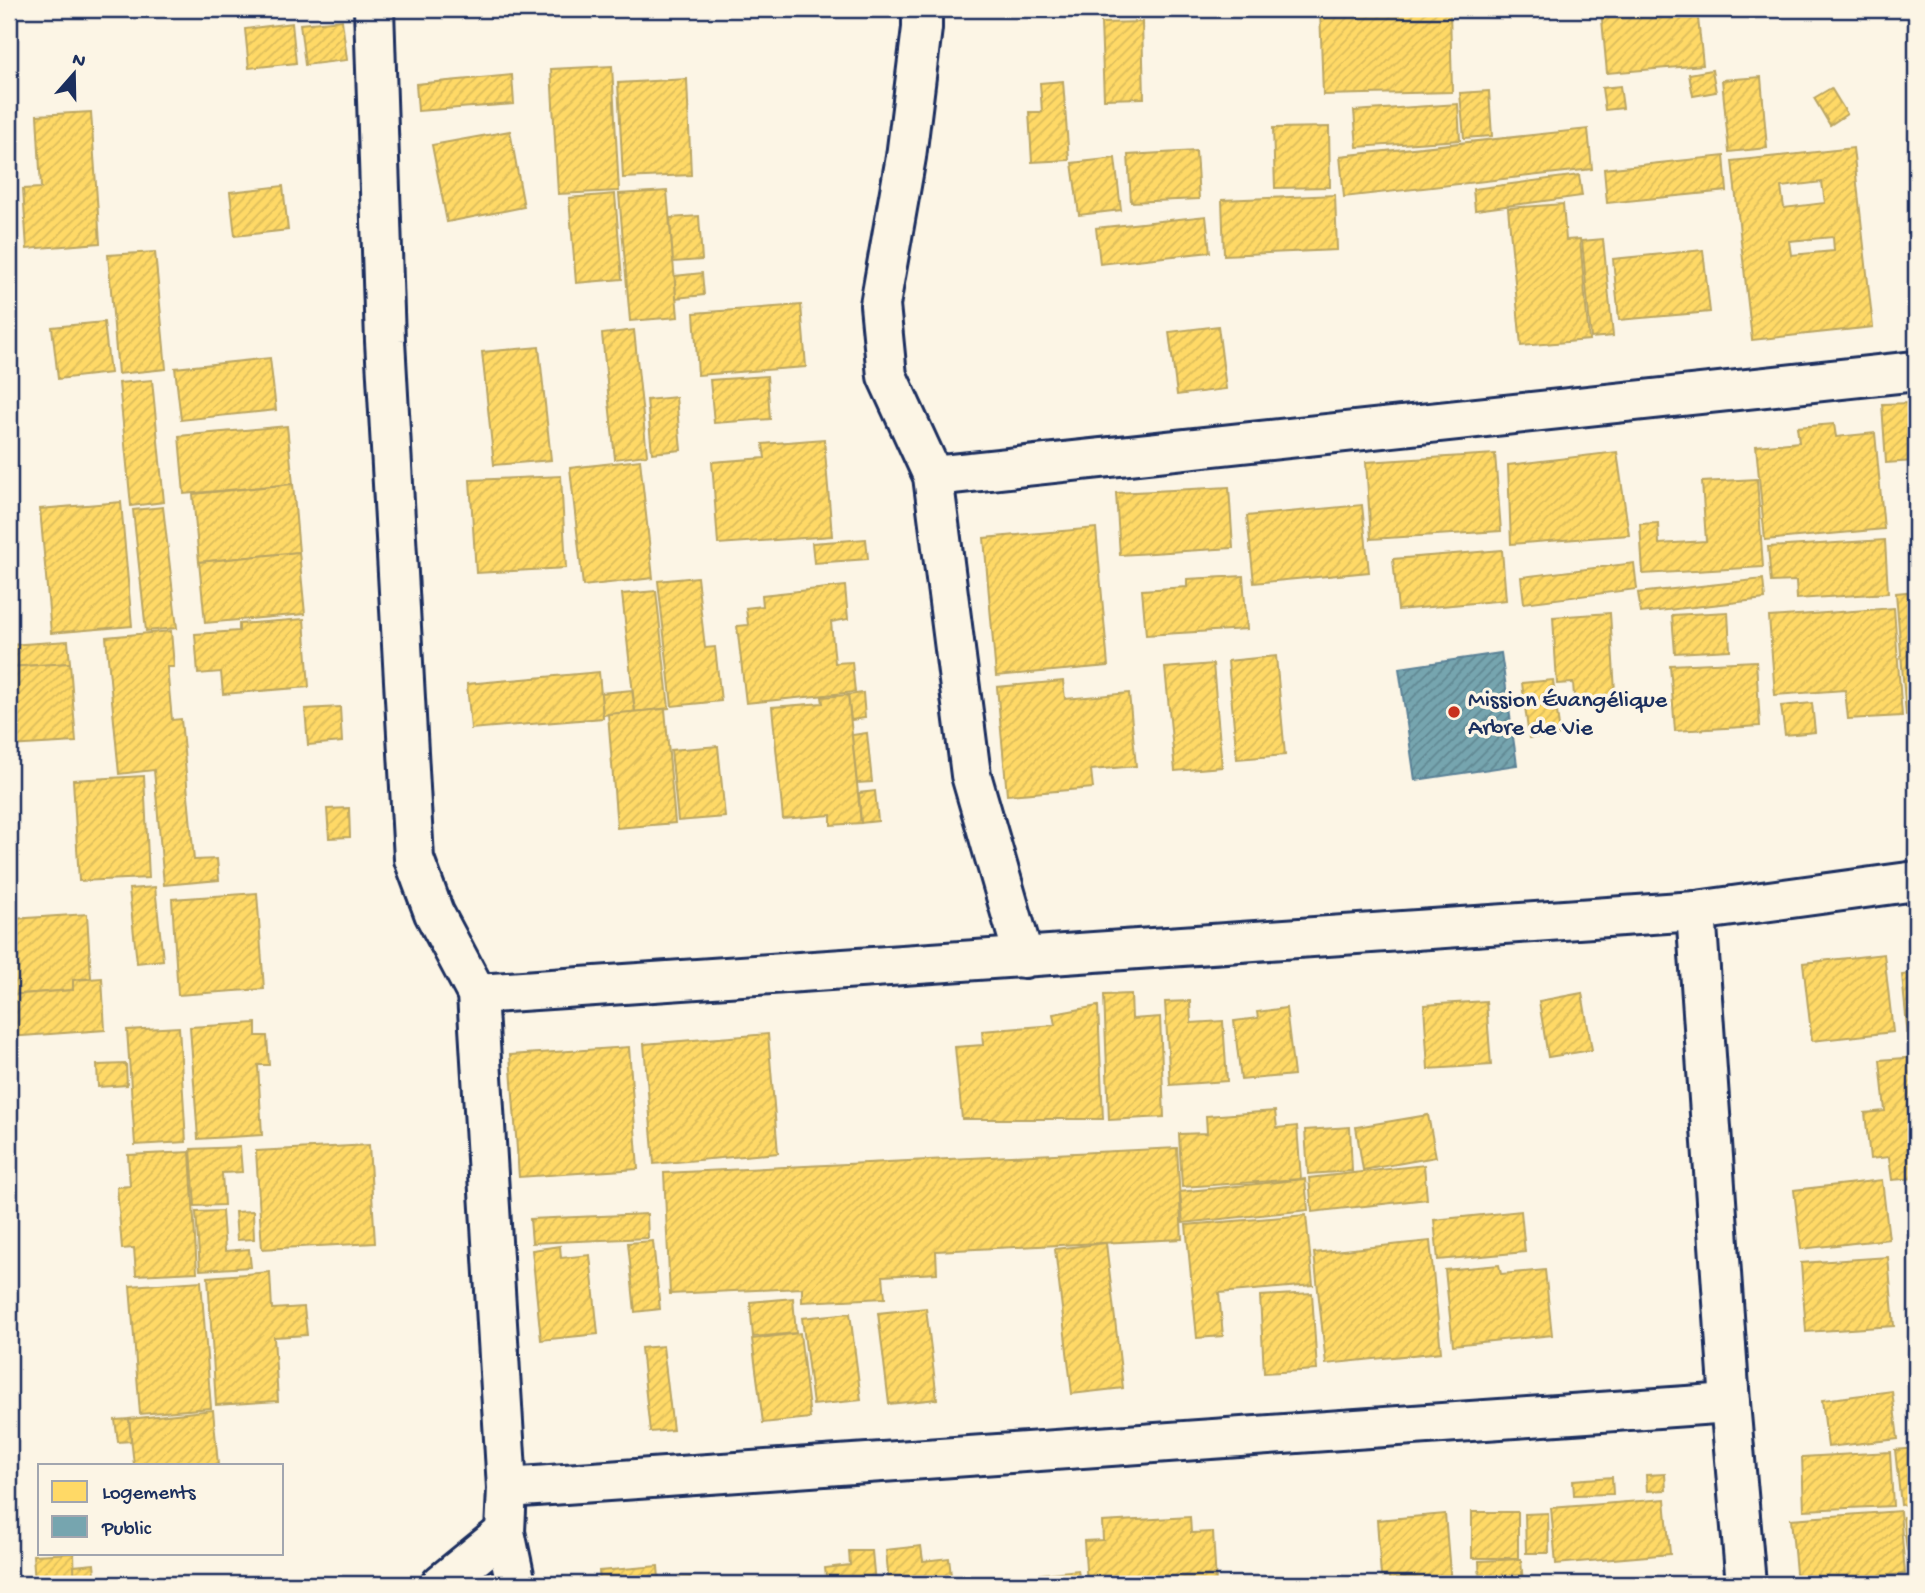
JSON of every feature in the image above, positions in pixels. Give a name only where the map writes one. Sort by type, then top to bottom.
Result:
[{"type":"street","points":[[374,9],[385,341],[414,859],[434,913],[477,994],[507,1489],[505,1532],[516,1584]]},
{"type":"street","points":[[922,9],[922,28],[905,158],[880,304],[887,376],[933,476],[971,775],[1024,958]]},
{"type":"street","points":[[933,476],[1916,371]]},
{"type":"street","points":[[477,994],[1696,911],[1916,881]]},
{"type":"street","points":[[1696,911],[1730,1403],[1746,1584]]},
{"type":"street","points":[[507,1489],[1730,1403]]},
{"type":"street","points":[[441,1584],[505,1532]]},
{"type":"building: Logements","points":[[1320,9],[1450,9],[1452,92],[1323,95]]},
{"type":"building: Logements","points":[[1601,9],[1697,9],[1703,65],[1607,73]]},
{"type":"building: Logements","points":[[342,20],[347,60],[305,65],[300,24]]},
{"type":"building: Logements","points":[[1142,22],[1144,98],[1104,99],[1101,23]]},
{"type":"building: Logements","points":[[292,23],[296,63],[249,68],[245,29]]},
{"type":"building: Logements","points":[[612,66],[619,191],[558,194],[551,69]]},
{"type":"building: Logements","points":[[1712,70],[1716,92],[1693,96],[1689,74]]},
{"type":"building: Logements","points":[[512,75],[514,104],[418,111],[416,84]]},
{"type":"building: Logements","points":[[1761,77],[1767,148],[1729,152],[1722,80]]},
{"type":"building: Logements","points":[[687,79],[691,175],[623,178],[618,83]]},
{"type":"building: Logements","points":[[1063,81],[1069,160],[1032,162],[1029,112],[1042,112],[1040,83]]},
{"type":"building: Logements","points":[[1620,86],[1623,108],[1605,110],[1602,88]]},
{"type":"building: Logements","points":[[1831,88],[1847,114],[1830,125],[1814,98]]},
{"type":"building: Logements","points":[[1489,91],[1492,136],[1464,138],[1460,93]]},
{"type":"building: Logements","points":[[1458,104],[1460,140],[1357,147],[1354,111]]},
{"type":"building: Logements","points":[[91,112],[100,243],[27,249],[23,189],[41,188],[37,115]]},
{"type":"building: Logements","points":[[1329,127],[1330,187],[1275,188],[1273,128]]},
{"type":"building: Logements","points":[[1588,129],[1592,169],[1344,197],[1340,156]]},
{"type":"building: Logements","points":[[510,131],[524,207],[447,222],[432,145]]},
{"type":"building: Logements","points":[[1853,148],[1873,327],[1752,340],[1732,161]],"holes":[[[1822,182],[1825,203],[1784,208],[1781,187]],[[1833,237],[1834,251],[1791,255],[1789,241]]]},
{"type":"building: Logements","points":[[1196,151],[1199,199],[1131,202],[1128,155]]},
{"type":"building: Logements","points":[[1724,156],[1727,191],[1607,203],[1604,169]]},
{"type":"building: Logements","points":[[1115,158],[1121,210],[1079,215],[1072,163]]},
{"type":"building: Logements","points":[[1579,175],[1582,196],[1475,210],[1473,189]]},
{"type":"building: Logements","points":[[283,186],[288,230],[235,236],[230,192]]},
{"type":"building: Logements","points":[[667,191],[678,317],[630,321],[619,194]]},
{"type":"building: Logements","points":[[615,194],[622,279],[576,283],[569,198]]},
{"type":"building: Logements","points":[[1335,195],[1337,250],[1224,255],[1222,200]]},
{"type":"building: Logements","points":[[1563,204],[1566,240],[1580,239],[1589,340],[1521,346],[1508,208]]},
{"type":"building: Logements","points":[[699,216],[702,260],[673,262],[670,218]]},
{"type":"building: Logements","points":[[1206,216],[1210,252],[1100,264],[1096,228]]},
{"type":"building: Logements","points":[[1603,239],[1613,336],[1591,338],[1582,241]]},
{"type":"building: Logements","points":[[1703,250],[1710,312],[1619,320],[1613,259]]},
{"type":"building: Logements","points":[[155,252],[166,369],[118,374],[108,255]]},
{"type":"building: Logements","points":[[702,273],[704,295],[676,298],[675,276]]},
{"type":"building: Logements","points":[[801,305],[806,367],[698,375],[694,313]]},
{"type":"building: Logements","points":[[104,322],[110,373],[58,379],[52,327]]},
{"type":"building: Logements","points":[[1218,326],[1226,389],[1177,395],[1169,332]]},
{"type":"building: Logements","points":[[634,330],[647,455],[615,459],[602,334]]},
{"type":"building: Logements","points":[[539,347],[551,460],[494,465],[482,352]]},
{"type":"building: Logements","points":[[270,358],[276,410],[181,420],[175,368]]},
{"type":"building: Logements","points":[[767,376],[770,419],[714,423],[710,380]]},
{"type":"building: Logements","points":[[152,380],[164,502],[131,506],[119,383]]},
{"type":"building: Logements","points":[[676,397],[681,450],[652,453],[647,400]]},
{"type":"building: Logements","points":[[1910,403],[1914,461],[1886,463],[1882,404]]},
{"type":"building: Logements","points":[[1916,421],[1916,490],[1912,422]]},
{"type":"building: Logements","points":[[1834,424],[1836,437],[1875,433],[1884,529],[1765,540],[1756,446],[1799,442],[1797,427]]},
{"type":"building: Logements","points":[[287,426],[293,484],[184,494],[179,436]]},
{"type":"building: Logements","points":[[824,439],[832,536],[718,544],[712,462],[765,458],[763,444]]},
{"type":"building: Logements","points":[[1617,452],[1629,535],[1511,544],[1508,465]]},
{"type":"building: Logements","points":[[1495,454],[1501,531],[1371,539],[1366,462]]},
{"type":"building: Logements","points":[[640,460],[653,578],[583,586],[570,468]]},
{"type":"building: Logements","points":[[561,476],[566,568],[476,573],[470,480]]},
{"type":"building: Logements","points":[[1757,479],[1763,567],[1643,574],[1640,524],[1658,523],[1659,544],[1706,541],[1702,482]]},
{"type":"building: Logements","points":[[293,484],[299,552],[199,562],[193,494]]},
{"type":"building: Logements","points":[[1229,487],[1233,548],[1120,555],[1116,493]]},
{"type":"building: Logements","points":[[121,502],[132,626],[51,633],[40,509]]},
{"type":"building: Logements","points":[[1362,505],[1369,572],[1254,583],[1247,516]]},
{"type":"building: Logements","points":[[163,507],[177,628],[146,631],[133,510]]},
{"type":"building: Logements","points":[[1096,528],[1108,666],[996,676],[984,538]]},
{"type":"building: Logements","points":[[866,539],[868,559],[814,563],[812,543]]},
{"type":"building: Logements","points":[[1885,540],[1888,593],[1797,599],[1796,581],[1771,582],[1768,547]]},
{"type":"building: Logements","points":[[1502,550],[1506,600],[1398,610],[1393,559]]},
{"type":"building: Logements","points":[[299,552],[305,614],[205,623],[199,562]]},
{"type":"building: Logements","points":[[1634,563],[1637,589],[1524,603],[1521,577]]},
{"type":"building: Logements","points":[[1243,576],[1247,629],[1146,635],[1142,590],[1187,587],[1187,579]]},
{"type":"building: Logements","points":[[697,577],[705,648],[715,647],[721,701],[672,706],[658,581]]},
{"type":"building: Logements","points":[[1763,579],[1765,599],[1641,613],[1638,593]]},
{"type":"building: Logements","points":[[845,586],[848,619],[831,622],[835,663],[852,662],[855,692],[746,703],[737,626],[748,625],[746,608],[763,606],[762,595]]},
{"type":"building: Logements","points":[[656,591],[669,708],[635,712],[622,594]]},
{"type":"building: Logements","points":[[1916,591],[1916,714],[1906,715],[1896,593]]},
{"type":"building: Logements","points":[[1894,608],[1902,716],[1848,719],[1845,690],[1775,695],[1769,617]]},
{"type":"building: Logements","points":[[1728,612],[1730,650],[1675,653],[1672,615]]},
{"type":"building: Logements","points":[[1610,613],[1616,707],[1575,709],[1573,683],[1557,684],[1553,617]]},
{"type":"building: Logements","points":[[304,619],[309,687],[223,694],[221,672],[198,674],[195,634],[239,631],[239,624]]},
{"type":"building: Logements","points":[[171,631],[174,667],[167,667],[172,720],[181,719],[194,860],[217,859],[219,880],[164,885],[154,770],[119,774],[106,637]]},
{"type":"building: Logements","points":[[68,641],[70,663],[9,667],[9,645]]},
{"type":"building: Logements","points":[[1276,656],[1285,755],[1237,759],[1228,661]]},
{"type":"building: Logements","points":[[1756,661],[1760,726],[1675,731],[1670,665]]},
{"type":"building: Logements","points":[[70,663],[76,742],[9,746],[9,667]]},
{"type":"building: Logements","points":[[1213,664],[1222,767],[1175,771],[1165,668]]},
{"type":"building: Logements","points":[[599,672],[603,718],[471,729],[467,684]]},
{"type":"building: Logements","points":[[1553,680],[1560,735],[1529,738],[1522,683]]},
{"type":"building: Logements","points":[[1063,681],[1065,699],[1129,693],[1136,766],[1091,770],[1093,788],[1007,795],[997,687]]},
{"type":"building: Logements","points":[[632,690],[635,712],[603,715],[601,693]]},
{"type":"building: Logements","points":[[863,693],[865,718],[851,720],[848,695]]},
{"type":"building: Logements","points":[[848,695],[861,823],[831,825],[831,815],[783,819],[772,707],[823,703],[822,697]]},
{"type":"building: Logements","points":[[1812,703],[1815,732],[1785,735],[1781,706]]},
{"type":"building: Logements","points":[[340,707],[342,742],[308,745],[305,709]]},
{"type":"building: Logements","points":[[665,709],[675,823],[617,828],[608,714]]},
{"type":"building: Logements","points":[[867,733],[872,782],[857,783],[852,735]]},
{"type":"building: Logements","points":[[718,746],[725,817],[678,821],[671,750]]},
{"type":"building: Logements","points":[[144,776],[149,878],[79,881],[73,780]]},
{"type":"building: Logements","points":[[875,791],[878,821],[861,823],[859,793]]},
{"type":"building: Logements","points":[[349,808],[350,837],[329,838],[327,809]]},
{"type":"building: Logements","points":[[155,887],[163,960],[137,963],[129,889]]},
{"type":"building: Logements","points":[[257,893],[264,989],[178,995],[172,899]]},
{"type":"building: Logements","points":[[87,914],[91,978],[73,980],[73,990],[9,995],[9,964],[15,964],[12,919]]},
{"type":"building: Logements","points":[[1884,954],[1893,1032],[1812,1041],[1803,963]]},
{"type":"building: Logements","points":[[1916,973],[1916,1047],[1909,1047],[1902,975]]},
{"type":"building: Logements","points":[[102,978],[105,1030],[9,1037],[9,995],[73,990],[73,980]]},
{"type":"building: Logements","points":[[1582,993],[1592,1050],[1548,1057],[1539,1001]]},
{"type":"building: Logements","points":[[1131,994],[1132,1019],[1160,1017],[1164,1117],[1109,1120],[1104,995]]},
{"type":"building: Logements","points":[[1190,1001],[1191,1023],[1223,1021],[1227,1081],[1170,1085],[1165,1002]]},
{"type":"building: Logements","points":[[1486,1001],[1491,1065],[1428,1069],[1424,1005]]},
{"type":"building: Logements","points":[[1098,1006],[1103,1119],[962,1119],[955,1047],[983,1045],[982,1031],[1055,1025],[1053,1014]]},
{"type":"building: Logements","points":[[1286,1008],[1294,1075],[1241,1080],[1234,1021],[1258,1018],[1257,1012]]},
{"type":"building: Logements","points":[[256,1023],[256,1036],[267,1036],[269,1065],[258,1065],[262,1135],[198,1139],[190,1027]]},
{"type":"building: Logements","points":[[179,1027],[186,1142],[135,1145],[127,1030]]},
{"type":"building: Logements","points":[[768,1034],[778,1153],[654,1164],[644,1044]]},
{"type":"building: Logements","points":[[629,1047],[638,1169],[519,1177],[510,1055]]},
{"type":"building: Logements","points":[[1916,1057],[1916,1178],[1892,1180],[1889,1157],[1870,1159],[1865,1113],[1885,1111],[1880,1060]]},
{"type":"building: Logements","points":[[126,1064],[127,1085],[98,1087],[97,1065]]},
{"type":"building: Logements","points":[[1275,1111],[1277,1128],[1297,1126],[1301,1179],[1182,1187],[1179,1134],[1207,1133],[1206,1116]]},
{"type":"building: Logements","points":[[1428,1115],[1436,1157],[1363,1170],[1356,1127]]},
{"type":"building: Logements","points":[[1350,1127],[1352,1171],[1308,1174],[1305,1130]]},
{"type":"building: Logements","points":[[369,1145],[375,1243],[262,1249],[256,1151]]},
{"type":"building: Logements","points":[[240,1147],[242,1172],[222,1173],[224,1205],[195,1206],[191,1149]]},
{"type":"building: Logements","points":[[1177,1148],[1182,1239],[936,1251],[937,1273],[883,1276],[885,1298],[802,1302],[802,1288],[670,1294],[664,1173]]},
{"type":"building: Logements","points":[[190,1152],[197,1272],[136,1275],[134,1248],[122,1249],[117,1187],[130,1186],[128,1155]]},
{"type":"building: Logements","points":[[1424,1165],[1427,1199],[1312,1212],[1309,1178]]},
{"type":"building: Logements","points":[[1305,1179],[1308,1210],[1183,1223],[1180,1192]]},
{"type":"building: Logements","points":[[1882,1180],[1889,1239],[1801,1249],[1794,1190]]},
{"type":"building: Logements","points":[[222,1211],[225,1251],[249,1249],[251,1267],[200,1270],[196,1212]]},
{"type":"building: Logements","points":[[253,1211],[254,1239],[237,1240],[235,1212]]},
{"type":"building: Logements","points":[[1521,1211],[1525,1252],[1438,1260],[1434,1220]]},
{"type":"building: Logements","points":[[647,1214],[648,1238],[532,1243],[530,1219]]},
{"type":"building: Logements","points":[[1306,1215],[1313,1285],[1219,1293],[1223,1336],[1197,1338],[1186,1225]]},
{"type":"building: Logements","points":[[653,1241],[660,1309],[635,1312],[628,1243]]},
{"type":"building: Logements","points":[[1430,1241],[1441,1352],[1326,1364],[1314,1253]]},
{"type":"building: Logements","points":[[1106,1243],[1123,1388],[1072,1394],[1055,1249]]},
{"type":"building: Logements","points":[[560,1246],[561,1258],[590,1255],[598,1334],[541,1340],[532,1250]]},
{"type":"building: Logements","points":[[1888,1257],[1894,1326],[1806,1332],[1801,1263]]},
{"type":"building: Logements","points":[[1499,1265],[1501,1274],[1545,1270],[1552,1335],[1453,1345],[1445,1270]]},
{"type":"building: Logements","points":[[270,1272],[272,1309],[304,1307],[307,1335],[274,1337],[278,1401],[216,1405],[208,1277]]},
{"type":"building: Logements","points":[[201,1281],[211,1408],[140,1414],[130,1286]]},
{"type":"building: Logements","points":[[1312,1293],[1317,1370],[1264,1373],[1260,1296]]},
{"type":"building: Logements","points":[[793,1298],[796,1333],[753,1337],[750,1302]]},
{"type":"building: Logements","points":[[926,1308],[937,1399],[889,1404],[878,1313]]},
{"type":"building: Logements","points":[[850,1313],[861,1400],[813,1405],[802,1318]]},
{"type":"building: Logements","points":[[800,1333],[810,1418],[763,1423],[752,1339]]},
{"type":"building: Logements","points":[[663,1346],[673,1430],[650,1432],[641,1348]]},
{"type":"building: Logements","points":[[1892,1391],[1898,1439],[1828,1447],[1822,1400]]},
{"type":"building: Logements","points":[[213,1410],[218,1464],[134,1464],[129,1419]]},
{"type":"building: Logements","points":[[129,1419],[131,1441],[118,1442],[115,1420]]},
{"type":"building: Logements","points":[[1916,1448],[1916,1503],[1901,1505],[1895,1450]]},
{"type":"building: Logements","points":[[1890,1452],[1893,1506],[1804,1510],[1802,1457]]},
{"type":"building: Logements","points":[[1665,1474],[1666,1490],[1647,1491],[1646,1475]]},
{"type":"building: Logements","points":[[1612,1477],[1613,1494],[1574,1495],[1573,1480]]},
{"type":"building: Logements","points":[[1665,1499],[1670,1554],[1556,1564],[1551,1508]]},
{"type":"building: Logements","points":[[1900,1511],[1905,1574],[1797,1583],[1791,1519]]},
{"type":"building: Logements","points":[[1472,1512],[1518,1512],[1518,1558],[1472,1558]]},
{"type":"building: Logements","points":[[1548,1513],[1549,1553],[1526,1553],[1525,1514]]},
{"type":"building: Logements","points":[[1445,1514],[1451,1584],[1390,1584],[1389,1576],[1381,1576],[1377,1520]]},
{"type":"building: Logements","points":[[1916,1515],[1916,1549],[1907,1550],[1903,1517]]},
{"type":"building: Logements","points":[[1190,1517],[1191,1533],[1213,1532],[1216,1584],[1087,1584],[1084,1541],[1103,1540],[1102,1522]]},
{"type":"building: Logements","points":[[921,1546],[923,1561],[949,1558],[952,1584],[889,1584],[886,1550]]},
{"type":"building: Logements","points":[[849,1551],[872,1551],[875,1584],[827,1584],[825,1568],[850,1565]]},
{"type":"building: Logements","points":[[74,1554],[75,1584],[35,1584],[33,1555]]},
{"type":"building: Logements","points":[[1916,1555],[1916,1582],[1911,1582],[1908,1557]]},
{"type":"building: Logements","points":[[1521,1559],[1523,1584],[1480,1584],[1479,1561]]},
{"type":"building: Logements","points":[[94,1564],[96,1584],[75,1584],[74,1566]]},
{"type":"building: Logements","points":[[658,1566],[659,1579],[690,1577],[691,1584],[600,1584],[599,1571]]},
{"type":"building: Logements","points":[[1078,1570],[1080,1584],[966,1582]]},
{"type":"building: Logements","points":[[1903,1579],[1904,1584],[1864,1584]]},
{"type":"building: Public","points":[[1501,653],[1517,765],[1415,780],[1399,668]]},
{"type":"place","name":"Mission Évangélique Arbre de Vie","points":[[1454,712]]}]
